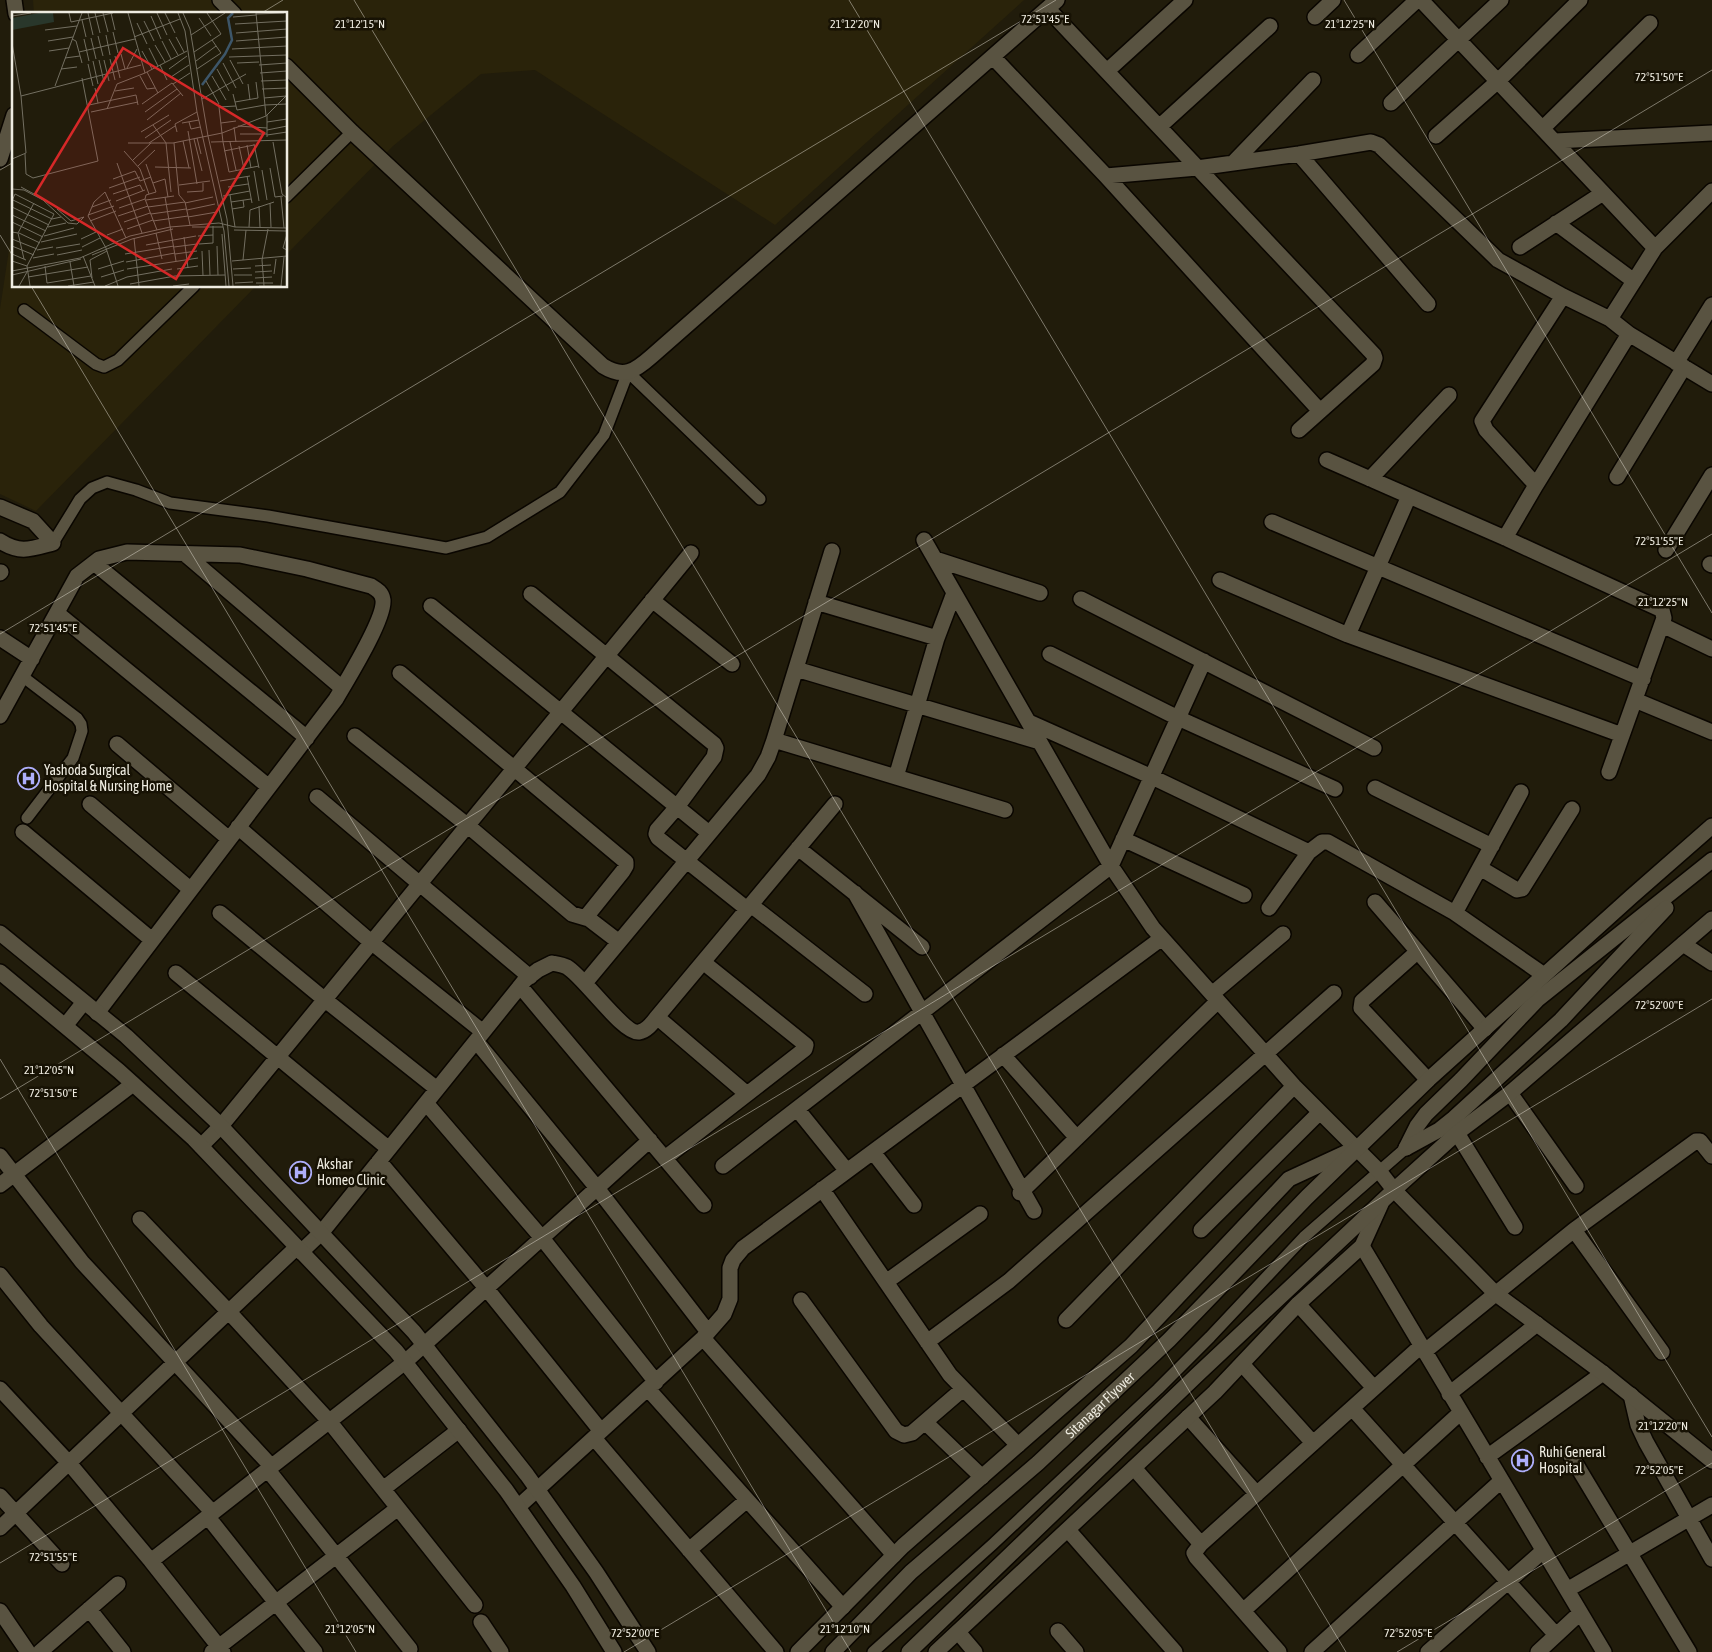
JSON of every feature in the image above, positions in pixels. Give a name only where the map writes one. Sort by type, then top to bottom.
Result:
[{"type":"street","points":[[220,0],[232,12]]},
{"type":"street","points":[[1107,71],[1185,0]]},
{"type":"street","points":[[1315,17],[1333,0]]},
{"type":"street","points":[[1358,55],[1419,0],[1543,128],[1655,248]]},
{"type":"street","points":[[1391,103],[1501,0]]},
{"type":"street","points":[[1436,136],[1497,82],[1580,0]]},
{"type":"street","points":[[288,68],[352,132],[603,366],[614,372],[628,372],[639,367],[652,356],[1052,4],[1107,71],[1374,355],[1373,364],[1298,430]]},
{"type":"street","points":[[1543,128],[1650,23]]},
{"type":"street","points":[[1159,127],[1270,26]]},
{"type":"street","points":[[993,57],[1106,176],[1320,411]]},
{"type":"street","points":[[1234,162],[1313,80]]},
{"type":"street","points":[[0,159],[12,122]]},
{"type":"street","points":[[1555,141],[1712,133]]},
{"type":"street","points":[[1106,176],[1197,168],[1371,142],[1379,144],[1498,260],[1563,296],[1610,319],[1629,334],[1712,384]]},
{"type":"street","points":[[1299,154],[1428,304]]},
{"type":"street","points":[[1610,319],[1655,248],[1712,191]]},
{"type":"street","points":[[1520,247],[1603,193]]},
{"type":"street","points":[[1556,223],[1634,281]]},
{"type":"street","points":[[1536,485],[1486,430],[1482,421],[1563,296]]},
{"type":"street","points":[[1617,477],[1712,305]]},
{"type":"street","points":[[1505,538],[1629,334]]},
{"type":"street","points":[[1370,479],[1448,394]]},
{"type":"street","points":[[1327,460],[1659,607],[1664,612],[1662,625],[1609,772]]},
{"type":"street","points":[[1666,550],[1712,475]]},
{"type":"street","points":[[1348,635],[1409,496]]},
{"type":"street","points":[[0,507],[33,521],[53,543],[25,551],[8,546],[0,541]]},
{"type":"street","points":[[1272,522],[1643,679]]},
{"type":"street","points":[[924,540],[1111,866],[1153,928],[1294,1086],[1380,1172],[1394,1190],[1496,1294],[1603,1373],[1712,1460]]},
{"type":"street","points":[[585,982],[758,775],[768,757],[774,740],[832,551]]},
{"type":"street","points":[[0,716],[77,576],[100,559],[126,552],[240,555],[308,569],[370,586],[379,591],[383,599],[382,611],[365,649],[336,699],[97,1012]]},
{"type":"street","points":[[201,1146],[221,1126],[691,553]]},
{"type":"street","points":[[185,554],[342,688]]},
{"type":"street","points":[[935,559],[1040,593]]},
{"type":"street","points":[[94,563],[307,738]]},
{"type":"street","points":[[1220,580],[1348,635],[1622,735]]},
{"type":"street","points":[[896,777],[937,638],[954,593]]},
{"type":"street","points":[[531,594],[711,741],[716,748],[714,757],[677,807],[657,830],[658,838],[686,861],[865,994]]},
{"type":"street","points":[[1081,599],[1374,748]]},
{"type":"street","points":[[652,600],[732,664]]},
{"type":"street","points":[[816,602],[937,638]]},
{"type":"street","points":[[431,606],[709,833]]},
{"type":"street","points":[[57,613],[269,787]]},
{"type":"street","points":[[1662,625],[1712,649]]},
{"type":"street","points":[[0,638],[32,659]]},
{"type":"street","points":[[1050,654],[1178,718],[1335,789]]},
{"type":"street","points":[[723,1166],[1111,866],[1204,661]]},
{"type":"street","points":[[796,669],[1040,742]]},
{"type":"street","points":[[400,673],[626,862],[623,871],[586,917]]},
{"type":"street","points":[[1635,700],[1712,732]]},
{"type":"street","points":[[1028,722],[1152,777],[1309,852]]},
{"type":"street","points":[[355,736],[467,825],[572,914],[577,917],[586,917],[619,942]]},
{"type":"street","points":[[774,740],[1005,810]]},
{"type":"street","points":[[117,744],[371,942],[479,1037],[597,1188],[706,1335],[894,1555]]},
{"type":"street","points":[[1375,788],[1492,846]]},
{"type":"street","points":[[1455,913],[1521,792]]},
{"type":"street","points":[[317,798],[418,884],[525,981],[650,1140],[704,1205]]},
{"type":"street","points":[[90,804],[190,889]]},
{"type":"street","points":[[0,1528],[229,1312],[299,1249],[322,1232],[525,981],[552,963],[567,967],[585,982],[623,1026],[632,1031],[640,1032],[648,1027],[657,1017],[835,804]]},
{"type":"street","points":[[1480,868],[1517,890],[1522,889],[1572,809]]},
{"type":"street","points":[[25,825],[152,940]]},
{"type":"street","name":"Sitanagar Flyover","points":[[833,1652],[911,1572],[1038,1463],[1169,1340],[1307,1197],[1428,1080],[1712,826]]},
{"type":"street","points":[[1123,839],[1244,895]]},
{"type":"street","points":[[1269,908],[1309,852],[1322,842],[1328,842],[1455,913],[1544,975]]},
{"type":"street","points":[[798,848],[922,947]]},
{"type":"street","points":[[1406,1148],[1416,1126],[1426,1114],[1538,1000],[1712,860]]},
{"type":"street","points":[[1406,1148],[1439,1130],[1454,1118],[1561,1020],[1701,870]]},
{"type":"street","points":[[854,893],[1034,1211]]},
{"type":"street","points":[[1375,902],[1485,1029]]},
{"type":"street","points":[[220,913],[324,1000],[437,1089]]},
{"type":"street","points":[[909,1652],[1182,1389],[1394,1190],[1457,1133],[1510,1094],[1712,919]]},
{"type":"street","points":[[0,933],[126,1036],[221,1126],[322,1232],[424,1344],[537,1490],[596,1572],[648,1652]]},
{"type":"street","points":[[1020,1193],[1215,998],[1282,934]]},
{"type":"street","points":[[518,1507],[706,1335],[724,1314],[730,1299],[730,1268],[732,1260],[743,1248],[1162,938]]},
{"type":"street","points":[[1683,944],[1712,963]]},
{"type":"street","points":[[1417,952],[1362,1001],[1361,1008],[1428,1080]]},
{"type":"street","points":[[665,1158],[805,1048],[806,1045],[703,962]]},
{"type":"street","points":[[0,972],[133,1084],[201,1146],[405,1362],[518,1507],[573,1586],[614,1652]]},
{"type":"street","points":[[176,973],[389,1149]]},
{"type":"street","points":[[928,1342],[1009,1281],[1264,1053],[1334,993]]},
{"type":"street","points":[[65,1026],[84,1002]]},
{"type":"street","points":[[657,1017],[747,1094]]},
{"type":"street","points":[[1003,1056],[1077,1138]]},
{"type":"street","points":[[0,1185],[133,1084]]},
{"type":"street","points":[[1066,1320],[1294,1086]]},
{"type":"street","points":[[1510,1094],[1576,1186]]},
{"type":"street","points":[[426,1103],[542,1238],[652,1386],[747,1500],[842,1607]]},
{"type":"street","points":[[797,1109],[847,1171]]},
{"type":"street","points":[[1201,1230],[1320,1112]]},
{"type":"street","points":[[1457,1133],[1515,1227]]},
{"type":"street","points":[[151,1561],[405,1362],[650,1140]]},
{"type":"street","points":[[1279,1652],[1196,1557],[1194,1553],[1201,1544],[1374,1388],[1422,1349],[1496,1294],[1574,1230],[1696,1141],[1700,1141],[1712,1156]]},
{"type":"street","points":[[798,1652],[894,1555],[1131,1346],[1289,1180],[1356,1148]]},
{"type":"street","points":[[873,1152],[914,1205]]},
{"type":"street","points":[[0,1156],[82,1262],[270,1468],[336,1556],[410,1649]]},
{"type":"street","points":[[379,1161],[486,1288],[689,1550],[776,1652]]},
{"type":"street","points":[[822,1189],[950,1375],[1018,1445]]},
{"type":"street","points":[[936,1652],[1188,1417],[1242,1364],[1298,1304],[1362,1246],[1381,1204]]},
{"type":"street","points":[[886,1282],[980,1214]]},
{"type":"street","points":[[140,1219],[329,1421],[475,1605]]},
{"type":"street","points":[[1574,1230],[1662,1352]]},
{"type":"street","points":[[1362,1246],[1604,1652]]},
{"type":"street","points":[[0,1275],[42,1326],[210,1515],[315,1652]]},
{"type":"street","points":[[801,1300],[896,1431],[904,1435],[912,1433],[963,1389]]},
{"type":"street","points":[[1298,1304],[1374,1388]]},
{"type":"street","points":[[1449,1394],[1536,1324]]},
{"type":"street","points":[[1242,1364],[1313,1443]]},
{"type":"street","points":[[1487,1457],[1603,1373]]},
{"type":"street","points":[[0,1389],[69,1463],[151,1561],[218,1650],[276,1602],[398,1508]]},
{"type":"street","points":[[1631,1395],[1638,1425],[1712,1560]]},
{"type":"street","points":[[1352,1408],[1556,1635]]},
{"type":"street","points":[[1243,1611],[1460,1412]]},
{"type":"street","points":[[1188,1417],[1257,1494]]},
{"type":"street","points":[[924,1422],[982,1477]]},
{"type":"street","points":[[383,1490],[459,1430]]},
{"type":"street","points":[[1571,1456],[1689,1652]]},
{"type":"street","points":[[1134,1468],[1201,1544]]},
{"type":"street","points":[[1312,1652],[1501,1481]]},
{"type":"street","points":[[0,1496],[62,1564]]},
{"type":"street","points":[[689,1550],[747,1500]]},
{"type":"street","points":[[1567,1590],[1712,1504]]},
{"type":"street","points":[[1068,1530],[1175,1652]]},
{"type":"street","points":[[1428,1652],[1543,1551]]},
{"type":"street","points":[[40,1652],[118,1584]]},
{"type":"street","points":[[89,1609],[123,1652]]},
{"type":"street","points":[[0,1611],[28,1652]]},
{"type":"street","points":[[1538,1652],[1580,1613]]},
{"type":"street","points":[[481,1622],[501,1652]]},
{"type":"street","points":[[958,1632],[975,1652]]},
{"type":"street","points":[[1058,1632],[1076,1652]]},
{"type":"lane","points":[[288,195],[352,132]]},
{"type":"lane","points":[[24,310],[96,364],[104,367],[118,360],[192,288]]},
{"type":"lane","points":[[53,543],[80,499],[92,488],[107,482],[136,490],[170,503],[268,516],[446,548],[487,537],[560,492],[604,435],[628,372],[760,499]]},
{"type":"lane","points":[[22,676],[77,718],[82,724],[82,731],[73,758],[25,825]]},
{"type":"lane","points":[[873,1652],[993,1544],[1158,1389],[1304,1237],[1406,1148]]},
{"type":"shaded area","points":[[33,0],[1024,0],[775,225],[535,70],[481,74],[393,146],[288,253],[288,12],[34,12]]},
{"type":"shaded area","points":[[12,230],[12,288],[254,288],[36,511],[0,494],[0,309]]},
{"type":"place","name":"Yashoda Surgical Hospital & Nursing Home","points":[[28,778]]},
{"type":"place","name":"Akshar Homeo Clinic","points":[[301,1172]]},
{"type":"place","name":"Ruhi General Hospital","points":[[1523,1460]]}]
